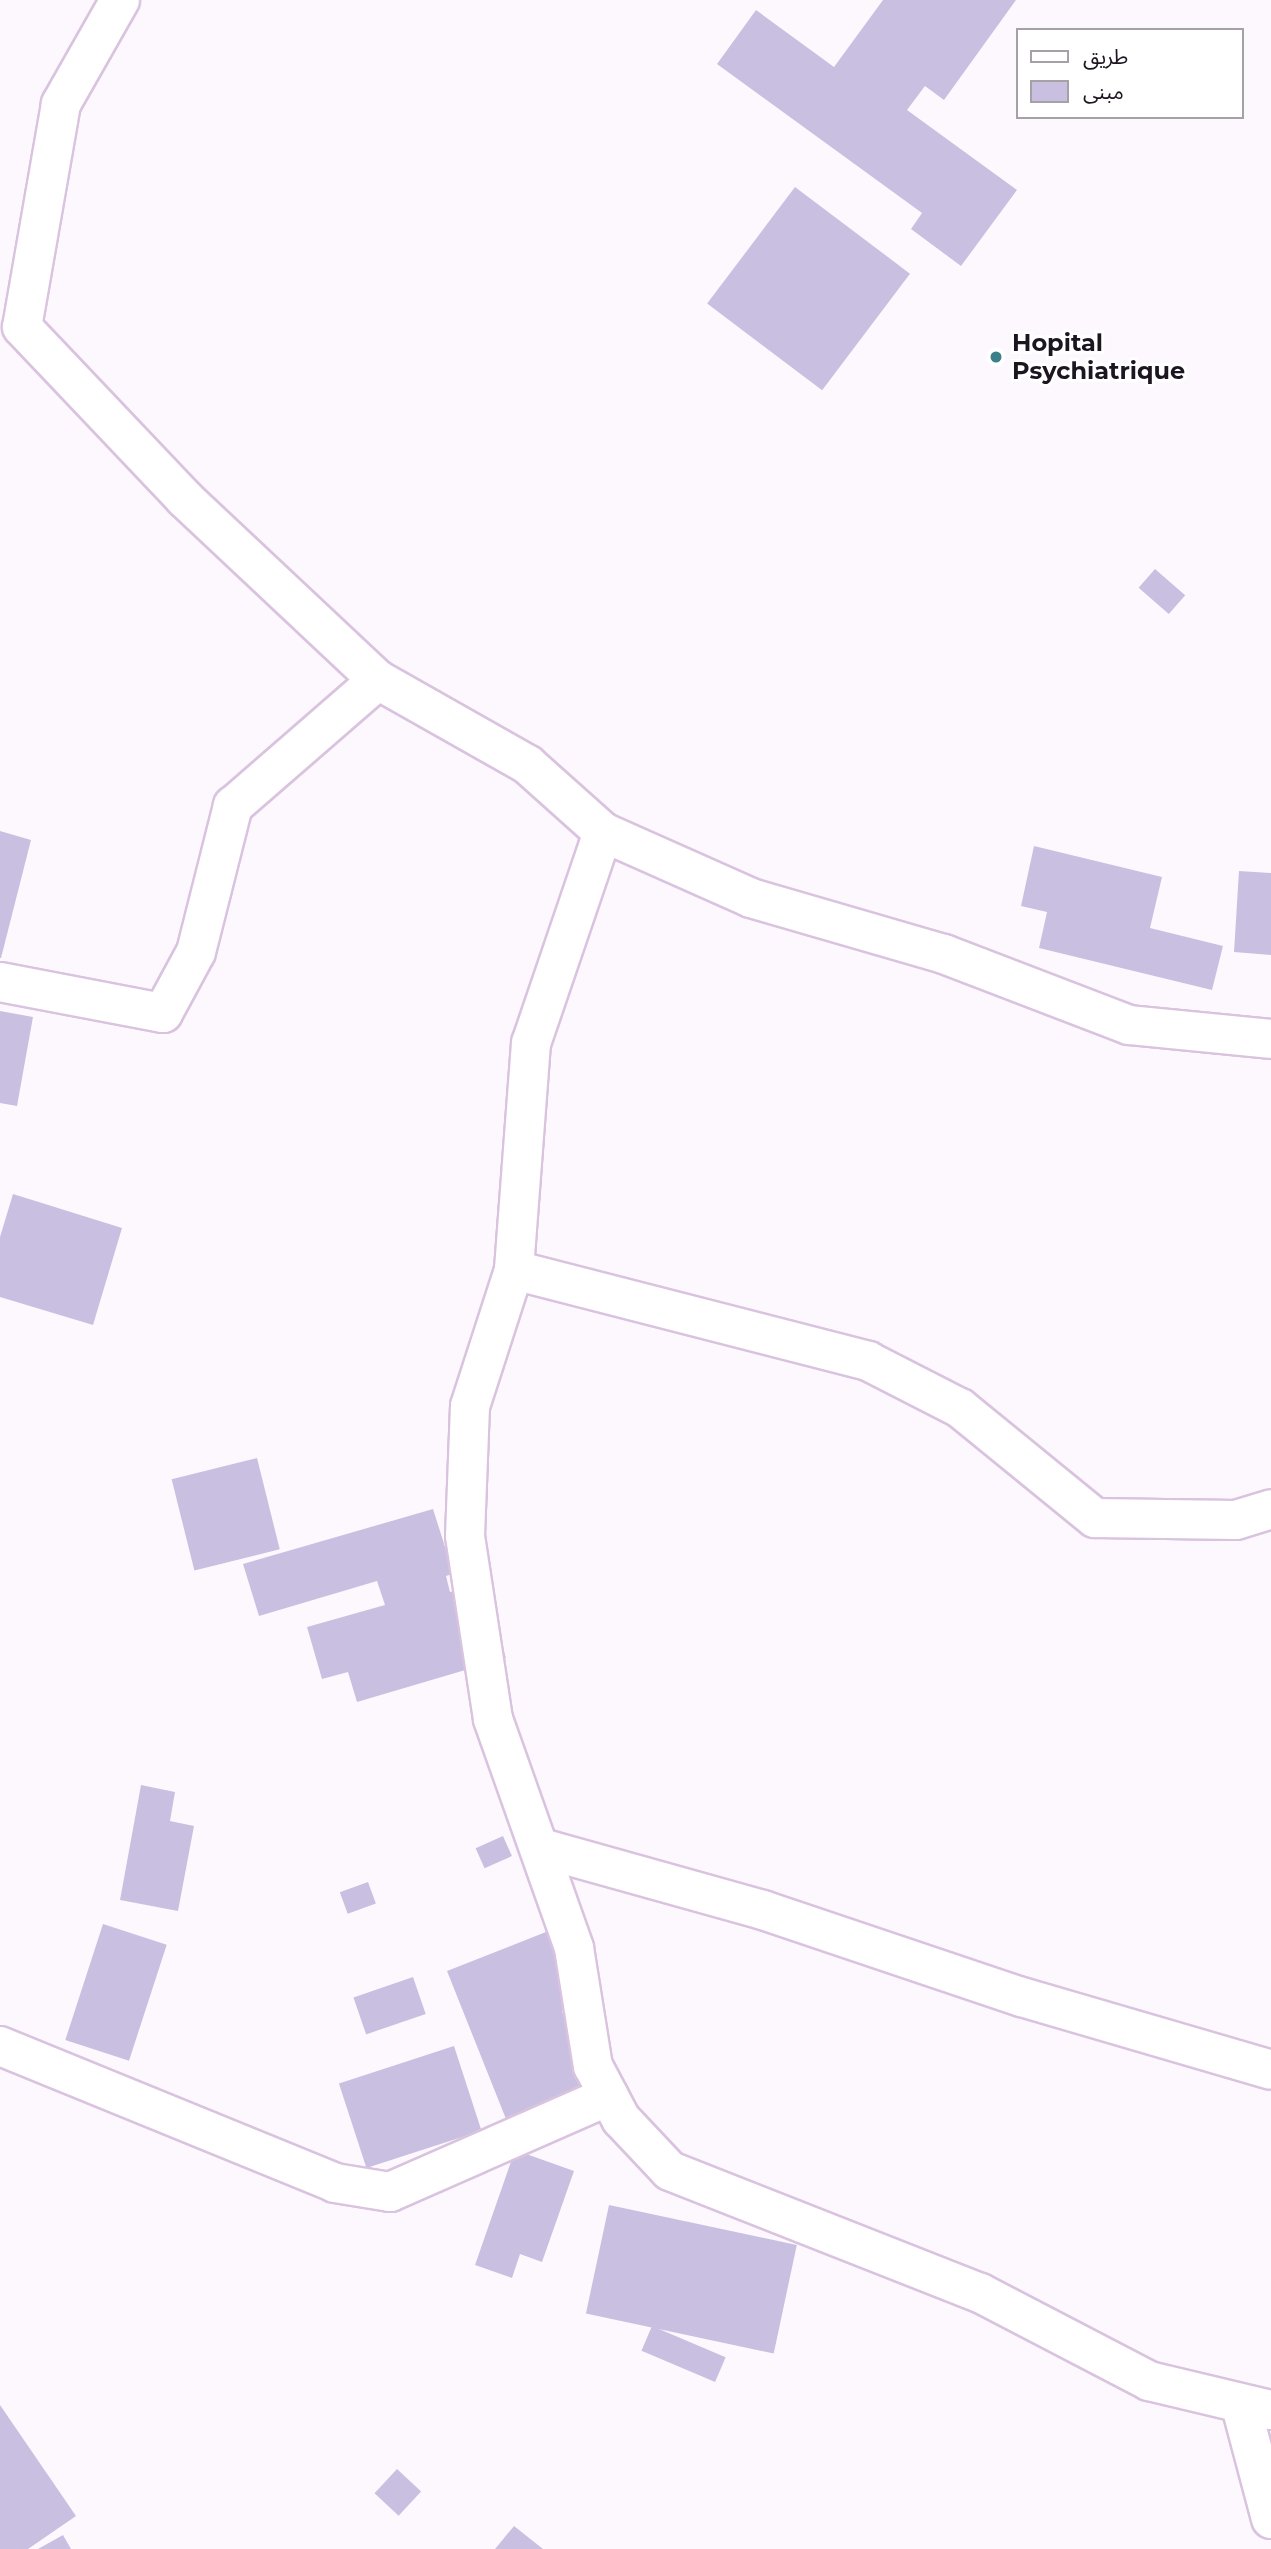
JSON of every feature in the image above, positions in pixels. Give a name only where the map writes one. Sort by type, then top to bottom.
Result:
[{"type":"street","points":[[120,0],[61,104],[22,327],[184,498],[378,680],[528,765],[603,832],[751,898],[944,954],[1129,1026],[1271,1039]]},
{"type":"street","points":[[0,982],[163,1013],[197,952],[233,806],[378,680]]},
{"type":"street","points":[[603,832],[531,1043],[514,1270],[470,1406],[465,1536],[493,1718],[574,1948],[593,2066],[621,2119],[670,2171],[980,2293],[1149,2381],[1256,2408],[1271,2519]]},
{"type":"street","points":[[514,1270],[868,1361],[960,1408],[1095,1518],[1236,1520],[1271,1509]]},
{"type":"street","points":[[541,1848],[763,1910],[1022,1997],[1271,2070]]},
{"type":"street","points":[[0,2046],[335,2183],[390,2192],[609,2096]]},
{"type":"building","points":[[883,0],[1016,0],[944,100],[925,86],[907,110],[1017,190],[961,266],[911,229],[922,213],[717,64],[756,10],[834,67]]},
{"type":"building","points":[[795,187],[910,274],[822,390],[707,304]]},
{"type":"building","points":[[1155,569],[1185,595],[1169,614],[1139,588]]},
{"type":"building","points":[[0,831],[31,840],[1,958],[0,958]]},
{"type":"building","points":[[1034,846],[1162,877],[1150,928],[1223,946],[1212,990],[1039,948],[1047,912],[1021,906]]},
{"type":"building","points":[[1239,871],[1271,873],[1271,955],[1234,952]]},
{"type":"building","points":[[0,1011],[33,1017],[17,1106],[0,1103]]},
{"type":"building","points":[[13,1194],[122,1228],[93,1325],[0,1297],[0,1237]]},
{"type":"building","points":[[257,1458],[280,1549],[194,1570],[172,1479]]},
{"type":"building","points":[[433,1509],[446,1550],[472,1543],[479,1565],[446,1576],[450,1592],[483,1582],[506,1658],[357,1702],[348,1672],[322,1679],[307,1627],[385,1605],[377,1581],[259,1616],[243,1564]]},
{"type":"building","points":[[141,1785],[175,1792],[170,1821],[194,1826],[178,1911],[120,1900]]},
{"type":"building","points":[[503,1836],[512,1856],[485,1868],[476,1848]]},
{"type":"building","points":[[368,1882],[376,1904],[348,1914],[340,1892]]},
{"type":"building","points":[[103,1924],[167,1945],[129,2061],[65,2040]]},
{"type":"building","points":[[556,1928],[586,2002],[562,2011],[592,2085],[506,2119],[447,1971]]},
{"type":"building","points":[[413,1977],[426,2014],[366,2034],[353,1998]]},
{"type":"building","points":[[454,2046],[482,2131],[366,2168],[339,2083]]},
{"type":"building","points":[[515,2150],[574,2171],[542,2262],[520,2254],[512,2278],[475,2265]]},
{"type":"building","points":[[609,2205],[797,2245],[774,2353],[586,2314]]},
{"type":"building","points":[[652,2326],[726,2357],[715,2382],[641,2351]]},
{"type":"building","points":[[0,2405],[76,2516],[28,2549],[0,2549]]},
{"type":"building","points":[[397,2469],[421,2492],[399,2516],[374,2493]]},
{"type":"building","points":[[514,2526],[543,2549],[495,2549]]},
{"type":"building","points":[[63,2535],[71,2549],[38,2549]]},
{"type":"place","name":"Hopital Psychiatrique","points":[[996,357]]}]
